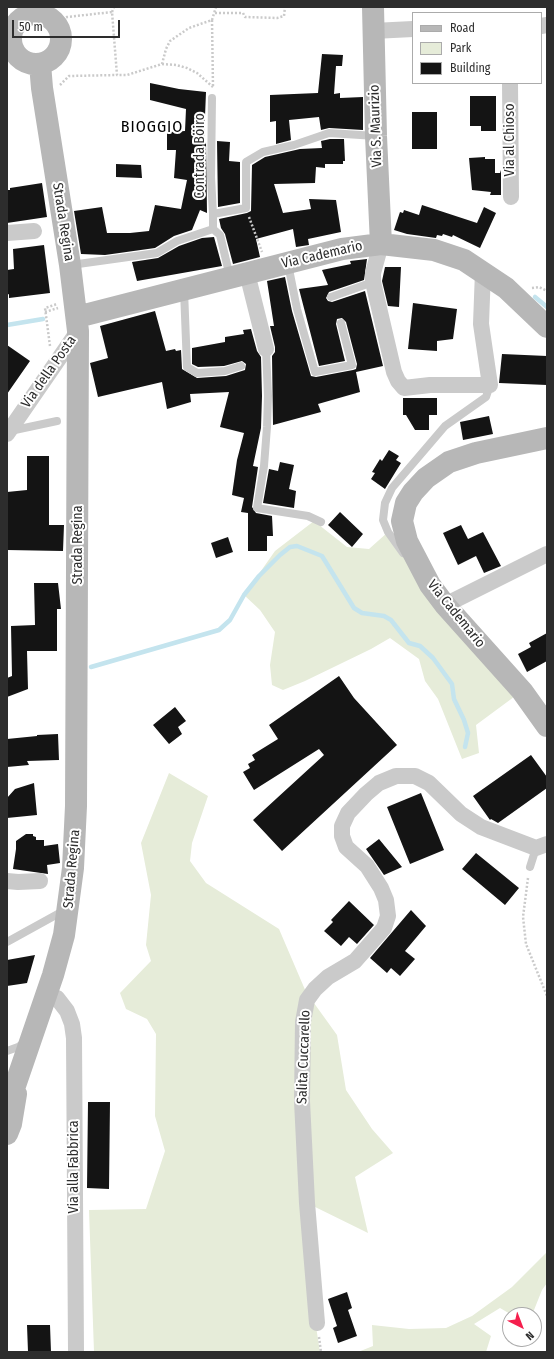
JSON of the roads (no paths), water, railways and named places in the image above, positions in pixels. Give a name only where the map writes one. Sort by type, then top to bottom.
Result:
[{"type":"main road","name":"Via S. Maurizio","points":[[374,7],[373,31],[376,136],[381,244]]},
{"type":"main road","points":[[32,10],[55,22],[59,29],[61,44],[54,57],[40,64],[24,62],[18,57],[13,50],[9,34],[18,20],[32,10]]},
{"type":"main road","name":"Strada Regina","points":[[7,1109],[13,1080],[46,995],[59,956],[69,908],[73,868],[76,806],[78,324],[42,88],[40,64]]},
{"type":"main road","name":"Via Cademario","points":[[78,324],[184,289],[356,246],[381,244],[434,250],[464,260],[483,271],[506,288],[547,327]]},
{"type":"main road","name":"Via Cademario","points":[[547,438],[460,457],[437,470],[415,489],[406,502],[402,521],[407,541],[422,571],[445,605],[522,691],[547,726]]},
{"type":"main road","points":[[7,1134],[11,1124],[13,1080]]},
{"type":"street","points":[[373,31],[412,30]]},
{"type":"street","name":"Via al Chioso","points":[[510,84],[511,197]]},
{"type":"street","points":[[7,233],[34,231]]},
{"type":"street","points":[[381,244],[373,273],[373,282],[394,372],[401,385],[408,388],[430,385],[490,385],[481,324],[483,271]]},
{"type":"street","points":[[238,275],[266,349]]},
{"type":"street","name":"Via della Posta","points":[[8,433],[57,352],[78,324]]},
{"type":"street","points":[[445,605],[547,554]]},
{"type":"street","name":"Salita Cuccarello","points":[[317,1323],[307,1203],[302,1109],[304,1015],[307,1000],[315,989],[328,977],[355,961],[384,928],[388,916],[386,900],[381,888],[367,866],[346,847],[342,836],[342,826],[348,813],[379,783],[396,776],[415,776],[429,783],[461,814],[481,827],[541,846]]},
{"type":"street","points":[[7,881],[40,881]]},
{"type":"street","name":"Via alla Fabbrica","points":[[46,995],[57,998],[67,1011],[72,1024],[74,1038],[76,1352]]},
{"type":"lane","name":"Contrada Böiro","points":[[212,98],[211,177],[213,229]]},
{"type":"lane","points":[[213,214],[246,208],[246,162],[263,152],[294,145],[330,133],[376,136]]},
{"type":"lane","points":[[70,265],[157,253],[177,241],[213,229],[220,235],[238,275]]},
{"type":"lane","points":[[277,265],[300,322],[315,372],[352,365],[340,323]]},
{"type":"lane","points":[[331,297],[373,282]]},
{"type":"lane","points":[[184,289],[187,367],[197,373],[225,371],[240,366]]},
{"type":"lane","points":[[266,349],[268,396],[267,427],[264,466],[257,506],[259,509],[308,516],[322,522]]},
{"type":"lane","points":[[422,571],[402,552],[388,532],[383,520],[385,503],[392,488],[419,455],[446,426],[486,397],[490,390],[490,385]]},
{"type":"lane","points":[[8,433],[57,421]]},
{"type":"lane","points":[[530,867],[541,846]]},
{"type":"lane","points":[[7,942],[69,908]]},
{"type":"lane","points":[[7,1051],[18,1048],[32,1030]]},
{"type":"waterway","points":[[535,297],[547,307]]},
{"type":"waterway","points":[[7,325],[43,319]]},
{"type":"waterway","points":[[91,667],[219,630],[230,620],[244,595],[259,576],[290,547],[297,546],[322,556],[354,608],[362,613],[384,616],[391,620],[409,643],[420,646],[433,658],[452,684],[454,699],[464,720],[468,733],[465,747]]},
{"type":"district","name":"BIOGGIO","points":[[152,128]]}]
